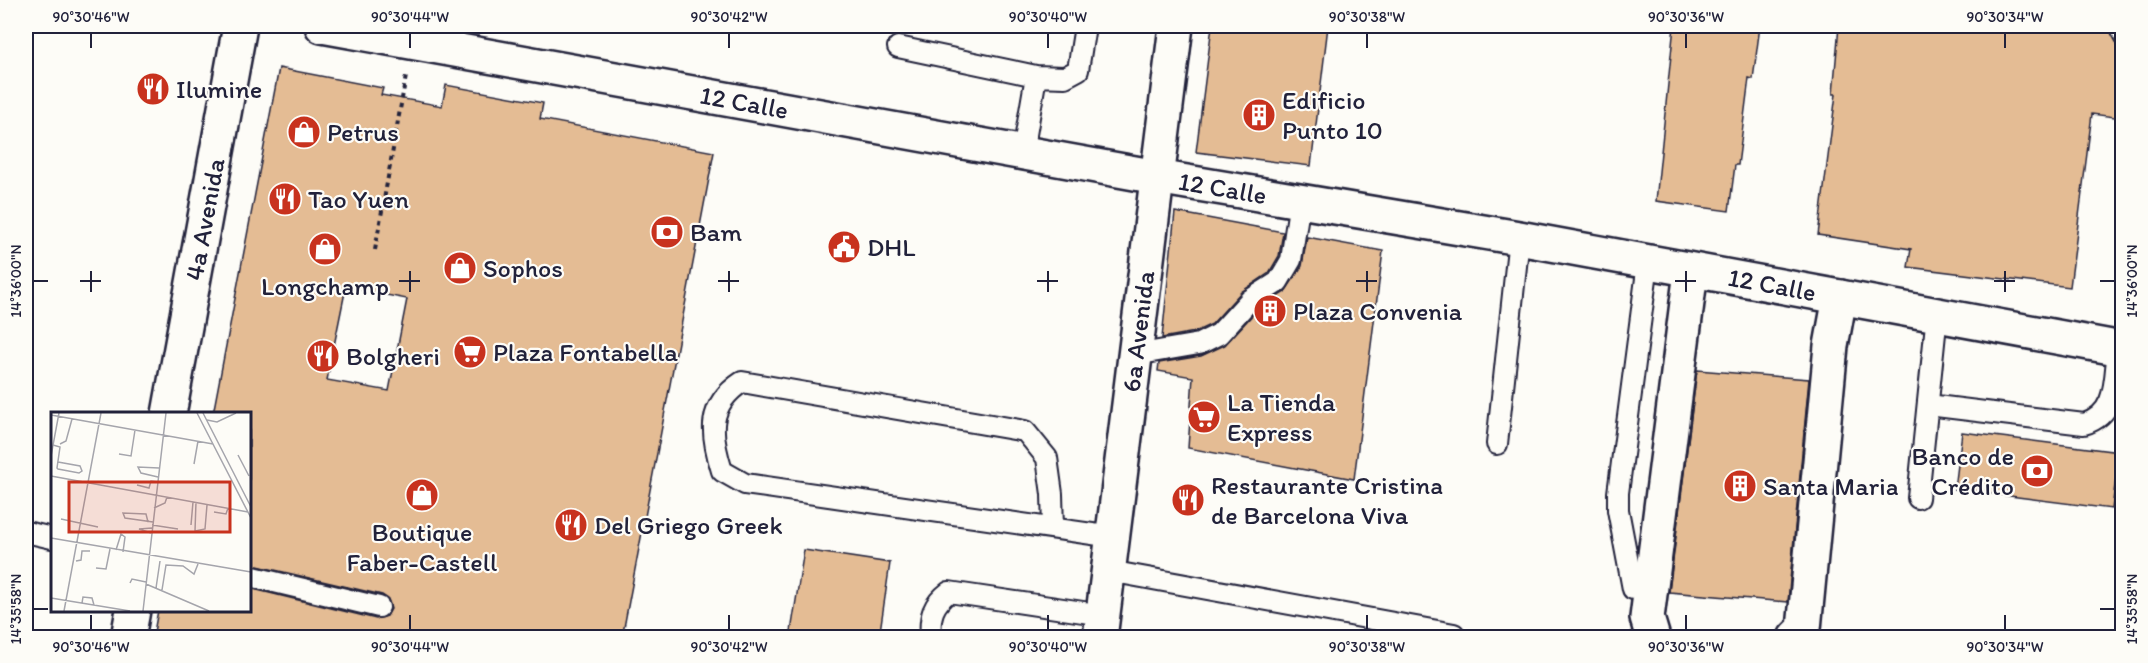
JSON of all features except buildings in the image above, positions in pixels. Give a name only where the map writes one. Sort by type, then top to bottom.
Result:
[{"type":"main road","name":"4a Avenida","points":[[169,412],[240,26]]},
{"type":"main road","name":"12 Calle","points":[[322,26],[1157,177],[1519,238],[2120,349]]},
{"type":"main road","name":"6a Avenida","points":[[1101,626],[1176,26]]},
{"type":"main road","points":[[1653,638],[1647,618],[1691,271]]},
{"type":"main road","points":[[1795,638],[1804,629],[1831,346],[1840,297]]},
{"type":"main road","points":[[128,638],[133,612]]},
{"type":"lane","points":[[898,47],[1036,76],[1065,77],[1077,70],[1085,26]]},
{"type":"lane","points":[[1023,152],[1036,76]]},
{"type":"lane","points":[[1135,355],[1199,344],[1219,334],[1250,300],[1278,282],[1291,260],[1300,201]]},
{"type":"lane","points":[[1497,444],[1519,238]]},
{"type":"lane","points":[[1633,589],[1618,510],[1618,492],[1648,263]]},
{"type":"lane","points":[[1917,498],[1937,314]]},
{"type":"lane","points":[[1928,405],[2070,423],[2098,420],[2106,412],[2111,400],[2120,349]]},
{"type":"lane","points":[[1053,528],[1052,494],[1047,458],[1025,431],[742,382],[724,393],[714,416],[715,451],[722,471],[745,484],[1113,537]]},
{"type":"lane","points":[[26,532],[51,538]]},
{"type":"lane","points":[[1108,571],[1454,634]]},
{"type":"lane","points":[[250,576],[379,608]]},
{"type":"lane","points":[[931,638],[930,627],[936,602],[950,592],[1101,626]]},
{"type":"path","points":[[375,250],[404,92]]},
{"type":"place","name":"Ilumine","points":[[153,89]]},
{"type":"place","name":"Edificio Punto 10","points":[[1259,115]]},
{"type":"place","name":"Petrus","points":[[304,132]]},
{"type":"place","name":"Tao Yuen","points":[[285,199]]},
{"type":"place","name":"Bam","points":[[667,232]]},
{"type":"place","name":"DHL","points":[[844,247]]},
{"type":"place","name":"Longchamp","points":[[325,249]]},
{"type":"place","name":"Sophos","points":[[460,268]]},
{"type":"place","name":"Plaza Convenia","points":[[1270,311]]},
{"type":"place","name":"Plaza Fontabella","points":[[470,352]]},
{"type":"place","name":"Bolgheri","points":[[323,356]]},
{"type":"place","name":"La Tienda Express","points":[[1204,417]]},
{"type":"place","name":"Banco de Crédito","points":[[2037,471]]},
{"type":"place","name":"Santa Maria","points":[[1740,486]]},
{"type":"place","name":"Boutique Faber-Castell","points":[[422,495]]},
{"type":"place","name":"Restaurante Cristina de Barcelona Viva","points":[[1188,500]]},
{"type":"place","name":"Del Griego Greek","points":[[571,525]]}]
